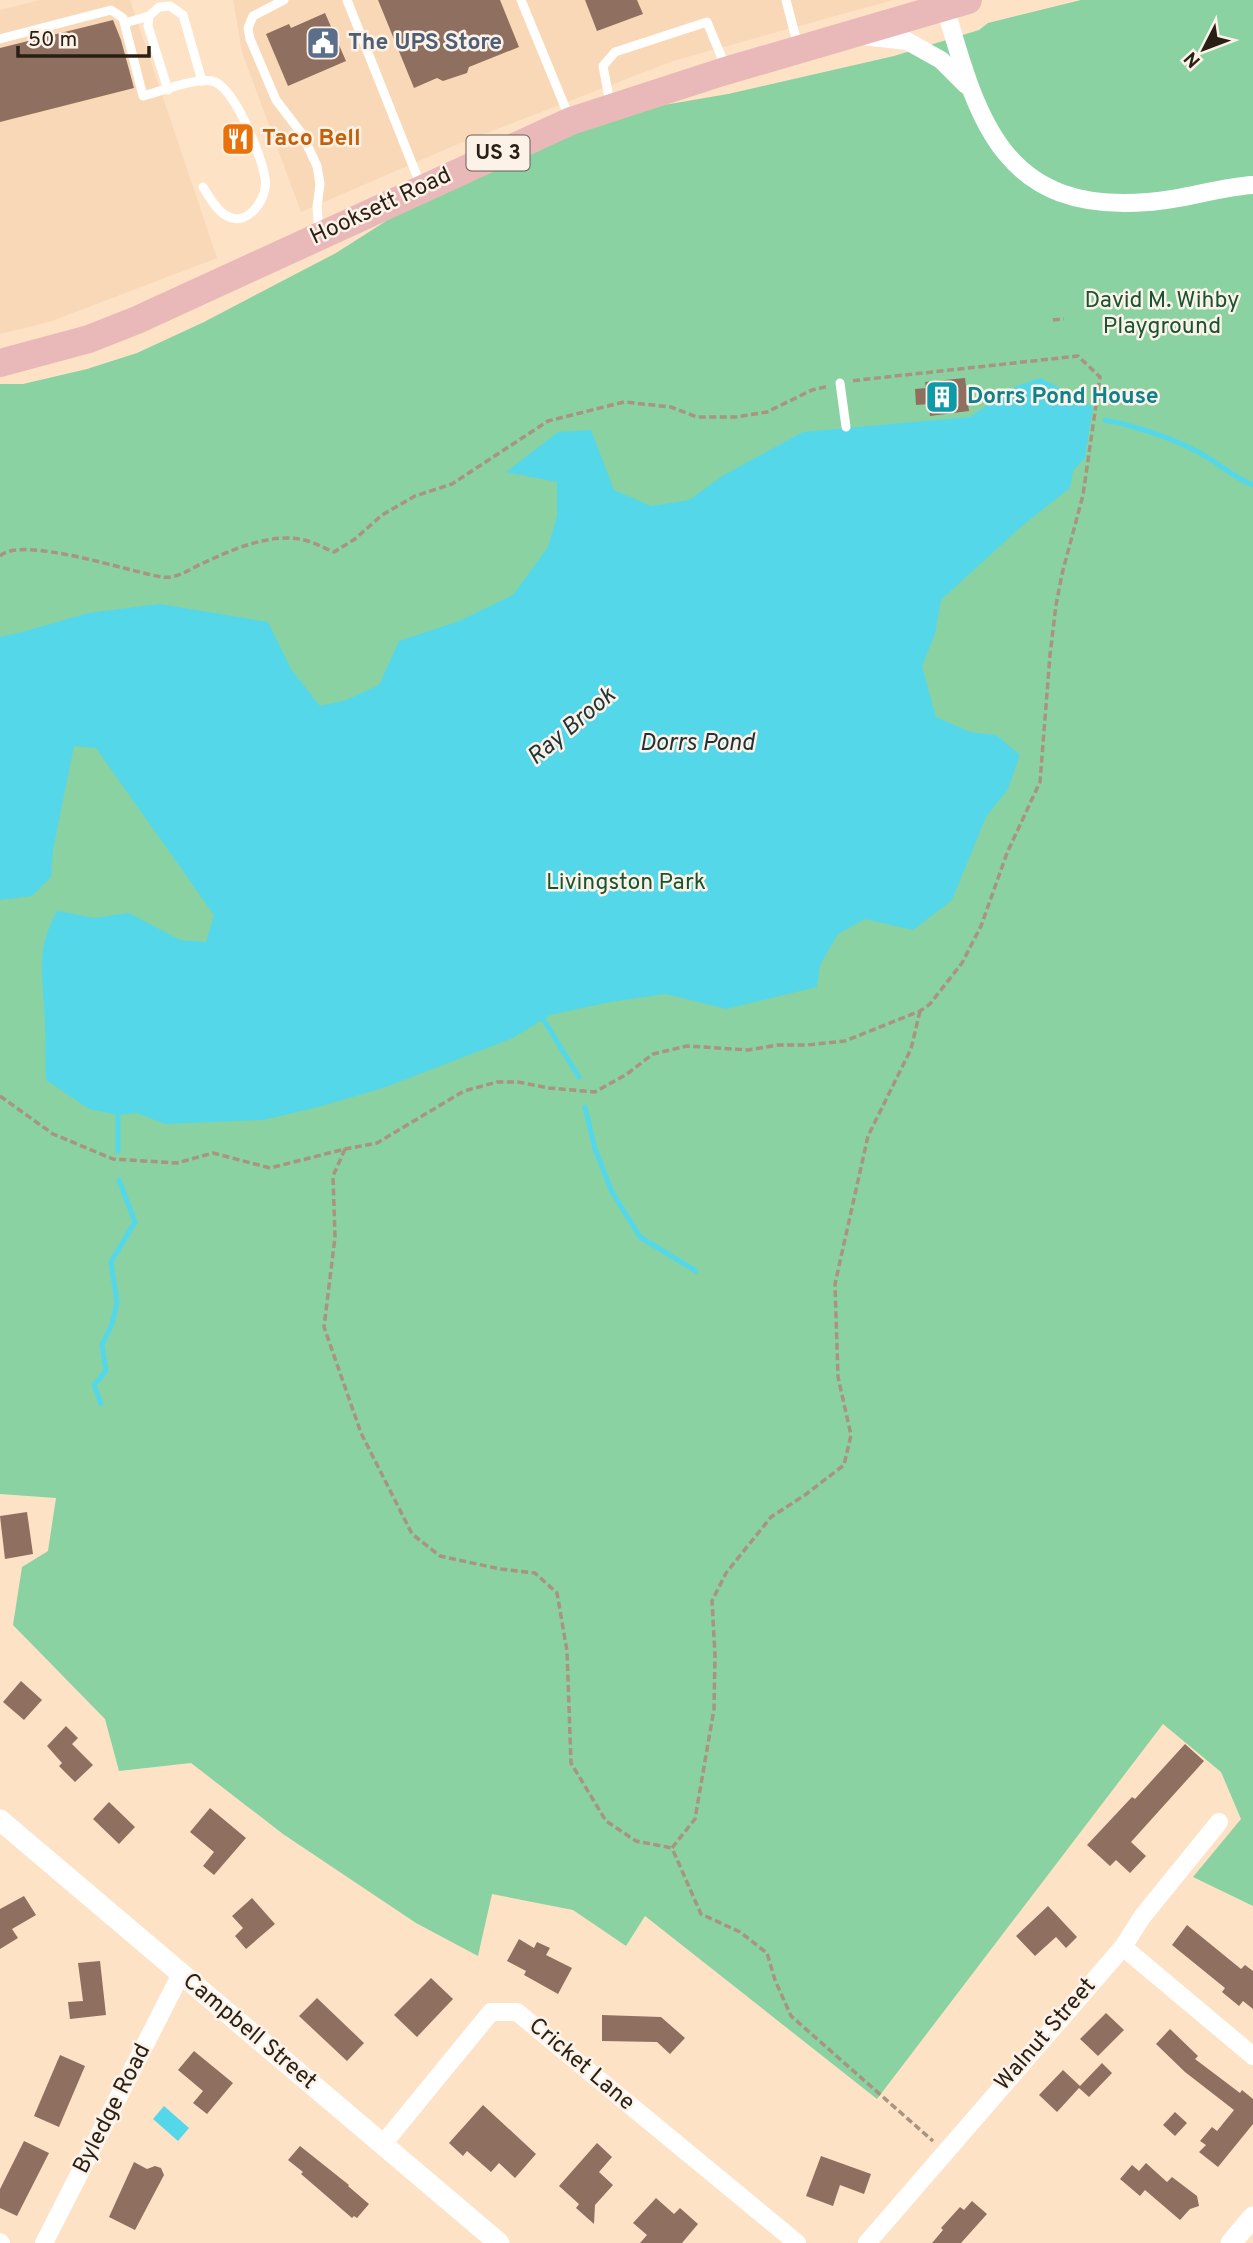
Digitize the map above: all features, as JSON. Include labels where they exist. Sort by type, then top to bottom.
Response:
[{"type":"main road","name":"Hooksett Road","points":[[0,363],[89,339],[137,320],[571,121],[952,2]]},
{"type":"street","points":[[952,2],[971,90],[988,130],[1012,161],[1045,185],[1084,199],[1131,204],[1253,185]]},
{"type":"street","points":[[851,34],[907,41],[941,60],[971,90]]},
{"type":"street","name":"Campbell Street","points":[[0,1820],[499,2243]]},
{"type":"street","name":"Walnut Street","points":[[867,2243],[1123,1947],[1142,1917],[1219,1822]]},
{"type":"street","points":[[1123,1947],[1253,2056]]},
{"type":"street","name":"Byledge Road","points":[[44,2243],[181,1974]]},
{"type":"street","name":"Cricket Lane","points":[[383,2144],[491,2012],[517,2012],[797,2243]]},
{"type":"street","points":[[1231,2243],[1253,2217]]},
{"type":"lane","points":[[284,0],[253,16],[248,28],[250,39],[276,100],[302,134],[317,166],[320,184],[317,207],[319,235]]},
{"type":"lane","points":[[346,0],[422,188]]},
{"type":"lane","points":[[521,0],[571,121]]},
{"type":"lane","points":[[786,0],[799,50]]},
{"type":"lane","points":[[125,23],[149,16],[159,7],[170,6],[183,15],[202,81]]},
{"type":"lane","points":[[0,39],[111,10],[123,18],[125,23],[144,96],[202,81],[215,81],[226,88],[239,107],[266,178],[265,193],[250,214],[240,218],[228,217],[203,187]]},
{"type":"lane","points":[[149,16],[148,26],[168,89]]},
{"type":"lane","points":[[611,108],[603,66],[615,52],[706,22],[727,71]]},
{"type":"lane","points":[[840,383],[846,427]]},
{"type":"path","points":[[1053,320],[1064,319]]},
{"type":"path","points":[[0,556],[4,552],[34,549],[174,578],[204,563],[279,537],[305,540],[334,552],[355,539],[382,515],[415,496],[452,484],[548,421],[624,402],[671,407],[697,417],[736,417],[767,412],[812,390],[840,383],[1078,356],[1100,377],[1083,495],[1056,605],[1040,782],[1007,853],[981,926],[962,963],[930,1004],[920,1012],[845,1041],[778,1045],[748,1050],[687,1046],[653,1054],[595,1092],[518,1082],[497,1082],[464,1091],[377,1143],[270,1168],[213,1153],[177,1163],[113,1159],[53,1134],[0,1096]]},
{"type":"path","points":[[672,1848],[695,1819],[714,1709],[712,1601],[726,1573],[771,1517],[844,1465],[851,1435],[838,1377],[835,1284],[868,1136],[911,1049],[920,1012]]},
{"type":"path","points":[[345,1149],[333,1177],[335,1237],[324,1327],[361,1433],[412,1534],[440,1556],[500,1569],[535,1573],[557,1593],[567,1651],[571,1763],[606,1821],[636,1841],[672,1848]]},
{"type":"path","points":[[672,1848],[701,1914],[740,1931],[768,1953],[775,1980],[792,2016],[944,2151]]},
{"type":"shaded area","points":[[40,0],[130,0],[217,258],[49,322],[0,334],[0,10]]},
{"type":"shaded area","points":[[233,0],[893,0],[673,61],[458,144],[301,212],[242,52]]},
{"type":"green space","name":"Livingston Park","points":[[1081,0],[1253,0],[1253,1906],[1193,1877],[1241,1819],[1221,1772],[1163,1724],[877,2099],[645,1916],[626,1946],[573,1910],[492,1894],[478,1956],[416,1923],[283,1834],[191,1763],[119,1771],[105,1719],[13,1625],[22,1567],[48,1551],[56,1498],[0,1494],[0,384],[23,384],[87,369],[137,353],[204,322],[336,253],[477,163],[571,121],[728,94],[894,56],[979,30],[988,23]]},
{"type":"water","name":"Dorrs Pond","points":[[1041,378],[1093,407],[1085,458],[1073,471],[1070,488],[1023,525],[941,600],[935,634],[922,666],[936,717],[970,732],[996,735],[1020,755],[1008,789],[986,817],[952,900],[913,930],[865,919],[838,934],[820,965],[817,987],[726,1009],[666,994],[610,1002],[550,1015],[513,1038],[383,1088],[263,1120],[165,1124],[137,1113],[118,1115],[89,1109],[46,1080],[42,958],[46,936],[57,911],[95,918],[129,913],[180,940],[206,942],[214,915],[96,748],[74,746],[53,850],[51,877],[32,896],[0,900],[0,637],[88,613],[160,604],[268,622],[291,669],[320,706],[346,700],[379,685],[399,641],[459,621],[513,595],[548,547],[557,516],[557,482],[506,472],[558,432],[591,430],[614,490],[651,506],[689,500],[724,475],[803,432],[970,417],[1016,386]]},
{"type":"water","points":[[164,2106],[189,2128],[178,2141],[153,2119]]},
{"type":"building","points":[[378,0],[500,0],[519,47],[469,67],[467,73],[443,81],[437,78],[414,88]]},
{"type":"building","points":[[585,0],[637,0],[643,14],[597,31]]},
{"type":"building","points":[[325,13],[346,61],[288,86],[266,34],[289,24],[291,28]]},
{"type":"building","points":[[113,20],[134,88],[0,122],[0,48]]},
{"type":"building","name":"Dorrs Pond House","points":[[965,378],[969,411],[930,416],[929,404],[916,405],[915,389],[926,388],[925,382]]},
{"type":"building","points":[[27,1512],[33,1554],[5,1559],[0,1516]]},
{"type":"building","points":[[21,1681],[42,1700],[24,1720],[3,1702]]},
{"type":"building","points":[[66,1726],[78,1738],[72,1744],[93,1765],[75,1782],[59,1766],[62,1763],[47,1746]]},
{"type":"building","points":[[1185,1744],[1204,1761],[1131,1842],[1146,1856],[1130,1873],[1116,1860],[1110,1866],[1087,1845],[1132,1797],[1135,1799]]},
{"type":"building","points":[[109,1802],[135,1827],[119,1844],[93,1819]]},
{"type":"building","points":[[210,1808],[246,1838],[214,1875],[203,1866],[214,1852],[190,1832]]},
{"type":"building","points":[[24,1896],[36,1915],[12,1929],[18,1938],[0,1949],[0,1909]]},
{"type":"building","points":[[252,1898],[275,1924],[246,1949],[235,1936],[243,1928],[232,1916]]},
{"type":"building","points":[[1048,1906],[1077,1937],[1066,1948],[1056,1937],[1035,1956],[1016,1936]]},
{"type":"building","points":[[1187,1925],[1241,1969],[1245,1965],[1253,1971],[1253,2009],[1243,2001],[1239,2006],[1222,1992],[1225,1988],[1172,1945]]},
{"type":"building","points":[[519,1939],[534,1948],[537,1942],[550,1948],[546,1955],[572,1968],[558,1994],[524,1975],[526,1971],[507,1961]]},
{"type":"building","points":[[100,1961],[106,2015],[70,2019],[68,2002],[83,2001],[78,1963]]},
{"type":"building","points":[[431,1978],[453,1999],[417,2037],[394,2015]]},
{"type":"building","points":[[317,1998],[364,2043],[347,2061],[299,2016]]},
{"type":"building","points":[[1106,2013],[1124,2030],[1098,2056],[1080,2039]]},
{"type":"building","points":[[602,2015],[661,2017],[685,2038],[670,2054],[657,2042],[602,2041]]},
{"type":"building","points":[[1170,2029],[1198,2056],[1195,2059],[1240,2093],[1242,2090],[1253,2099],[1253,2124],[1218,2167],[1199,2152],[1206,2145],[1200,2141],[1212,2127],[1217,2131],[1234,2110],[1185,2072],[1156,2044]]},
{"type":"building","points":[[194,2051],[233,2083],[207,2114],[193,2103],[203,2091],[178,2070]]},
{"type":"building","points":[[60,2055],[85,2066],[59,2127],[34,2116]]},
{"type":"building","points":[[1102,2063],[1112,2073],[1089,2097],[1079,2088],[1057,2112],[1039,2095],[1063,2070],[1080,2086]]},
{"type":"building","points":[[483,2105],[536,2154],[515,2178],[499,2163],[491,2172],[467,2151],[463,2156],[449,2143]]},
{"type":"building","points":[[1175,2112],[1187,2123],[1175,2136],[1163,2125]]},
{"type":"building","points":[[24,2141],[49,2153],[17,2216],[0,2208],[0,2189]]},
{"type":"building","points":[[597,2143],[612,2157],[599,2172],[613,2185],[595,2205],[594,2224],[576,2208],[579,2204],[559,2186]]},
{"type":"building","points":[[300,2146],[369,2204],[357,2218],[352,2218],[288,2160]]},
{"type":"building","points":[[821,2156],[871,2174],[864,2194],[840,2185],[833,2206],[806,2196]]},
{"type":"building","points":[[134,2162],[147,2169],[155,2166],[161,2168],[164,2175],[135,2230],[109,2217]]},
{"type":"building","points":[[1146,2163],[1167,2182],[1172,2177],[1197,2196],[1199,2206],[1190,2209],[1180,2220],[1145,2190],[1140,2196],[1120,2179],[1132,2165],[1139,2171]]},
{"type":"building","points":[[656,2198],[674,2214],[680,2208],[698,2224],[682,2243],[640,2243],[647,2235],[633,2223]]},
{"type":"building","points":[[972,2201],[987,2214],[961,2243],[932,2243],[943,2230],[941,2228],[960,2207],[964,2210]]},
{"type":"waterway","name":"Ray Brook","points":[[1105,420],[1170,439],[1207,457],[1253,485]]},
{"type":"waterway","points":[[540,1014],[579,1077]]},
{"type":"waterway","points":[[585,1107],[595,1149],[612,1192],[640,1237],[696,1271]]},
{"type":"waterway","points":[[118,1151],[118,1115],[121,1110]]},
{"type":"waterway","points":[[101,1404],[94,1385],[106,1371],[102,1345],[112,1324],[117,1302],[111,1262],[135,1222],[119,1180]]},
{"type":"place","name":"The UPS Store","points":[[323,43]]},
{"type":"place","name":"Taco Bell","points":[[238,139]]},
{"type":"place","name":"Dorrs Pond House","points":[[942,397]]},
{"type":"park label","name":"David M. Wihby Playground","points":[[1162,314]]}]
